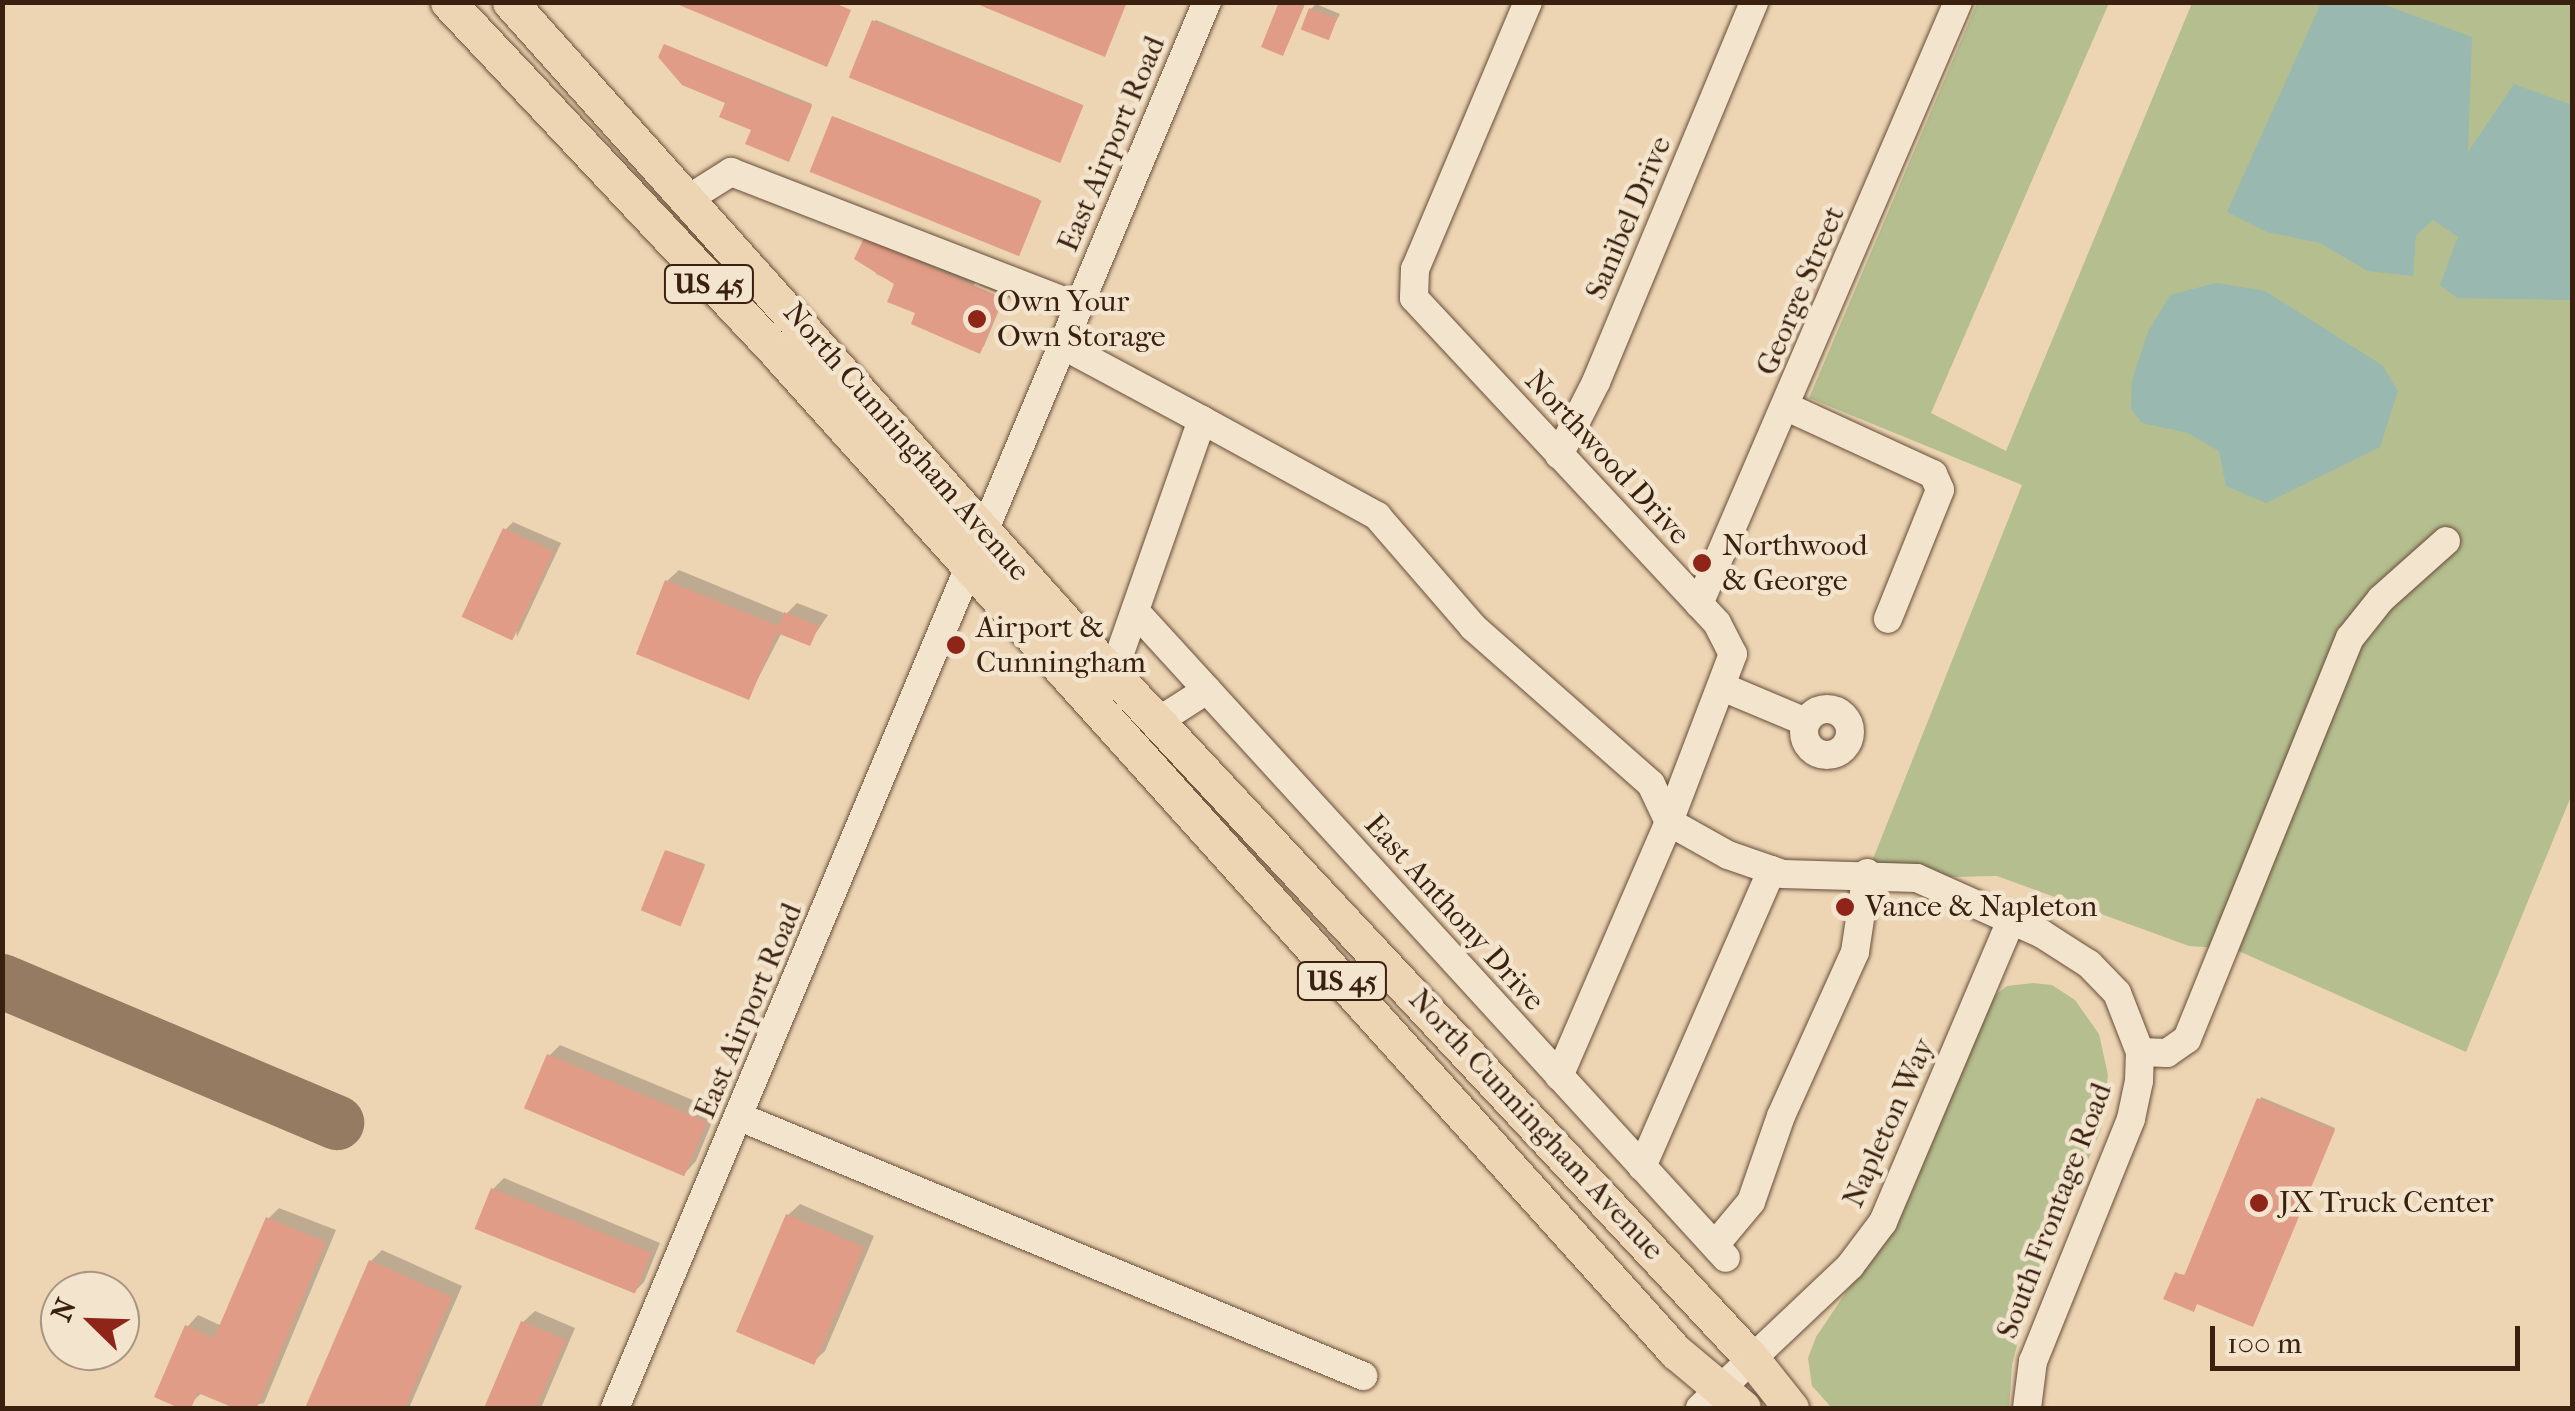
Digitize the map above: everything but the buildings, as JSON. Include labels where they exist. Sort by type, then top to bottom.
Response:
[{"type":"main road","name":"North Cunningham Avenue","points":[[448,2],[969,567],[1722,1401]]},
{"type":"main road","name":"North Cunningham Avenue","points":[[518,12],[1113,673],[1753,1360],[1791,1408]]},
{"type":"street","name":"East Airport Road","points":[[615,1408],[1207,2]]},
{"type":"street","name":"Northwood Drive","points":[[1528,2],[1415,270],[1412,290],[1417,304],[1729,639],[1725,688],[1559,1076]]},
{"type":"street","name":"Sanibel Drive","points":[[1559,455],[1596,382],[1754,2]]},
{"type":"street","name":"George Street","points":[[1699,604],[1958,2]]},
{"type":"street","points":[[492,50],[518,12]]},
{"type":"street","points":[[688,198],[731,172],[1079,307]]},
{"type":"street","points":[[1062,345],[1377,516],[1473,627],[1651,784],[1670,822]]},
{"type":"street","points":[[1787,407],[1933,474],[1940,490],[1888,619]]},
{"type":"street","points":[[1113,673],[1202,420]]},
{"type":"street","points":[[2140,1052],[2167,1053],[2186,1039],[2350,638],[2380,599],[2446,541]]},
{"type":"street","name":"East Anthony Drive","points":[[1135,611],[1721,1251],[1750,1202],[1781,1116],[1856,952],[1867,873]]},
{"type":"street","points":[[1725,688],[1806,722]]},
{"type":"street","points":[[1160,720],[1207,690]]},
{"type":"street","name":"South Frontage Road","points":[[1670,822],[1728,856],[1772,870],[1917,878],[2012,920],[2089,964],[2117,992],[2140,1052],[2130,1119],[2032,1362],[2027,1408]]},
{"type":"street","points":[[1642,1166],[1772,870]]},
{"type":"street","name":"Napleton Way","points":[[1722,1401],[1753,1360],[1850,1266],[1883,1222],[2012,920]]},
{"type":"street","points":[[740,1117],[1362,1376]]},
{"type":"green space","points":[[1977,3],[2109,3],[1931,413],[2006,451],[2192,3],[2572,3],[2572,794],[2466,1052],[2234,949],[2189,946],[1997,876],[1865,879],[2022,485],[1809,398]]},
{"type":"green space","points":[[2052,985],[2075,1000],[2099,1034],[2108,1075],[2101,1130],[2030,1294],[2012,1365],[2009,1408],[1832,1408],[1812,1386],[1808,1358],[1816,1337],[1909,1198],[1989,1000],[2007,986]]},
{"type":"water","points":[[2321,3],[2380,3],[2472,37],[2468,152],[2514,84],[2572,105],[2572,300],[2457,298],[2440,285],[2458,237],[2433,220],[2416,235],[2413,276],[2368,271],[2320,243],[2267,232],[2227,212]]},
{"type":"water","points":[[2216,283],[2265,291],[2382,365],[2398,391],[2380,447],[2266,503],[2226,486],[2219,451],[2188,433],[2142,423],[2131,409],[2132,380],[2148,332],[2170,295]]},
{"type":"taxiway","points":[[2,981],[336,1122]]},
{"type":"place","name":"Own Your Own Storage","points":[[977,319]]},
{"type":"place","name":"Northwood & George","points":[[1702,563]]},
{"type":"place","name":"Airport & Cunningham","points":[[956,645]]},
{"type":"place","name":"Vance & Napleton","points":[[1845,907]]},
{"type":"place","name":"JX Truck Center","points":[[2259,1203]]}]
